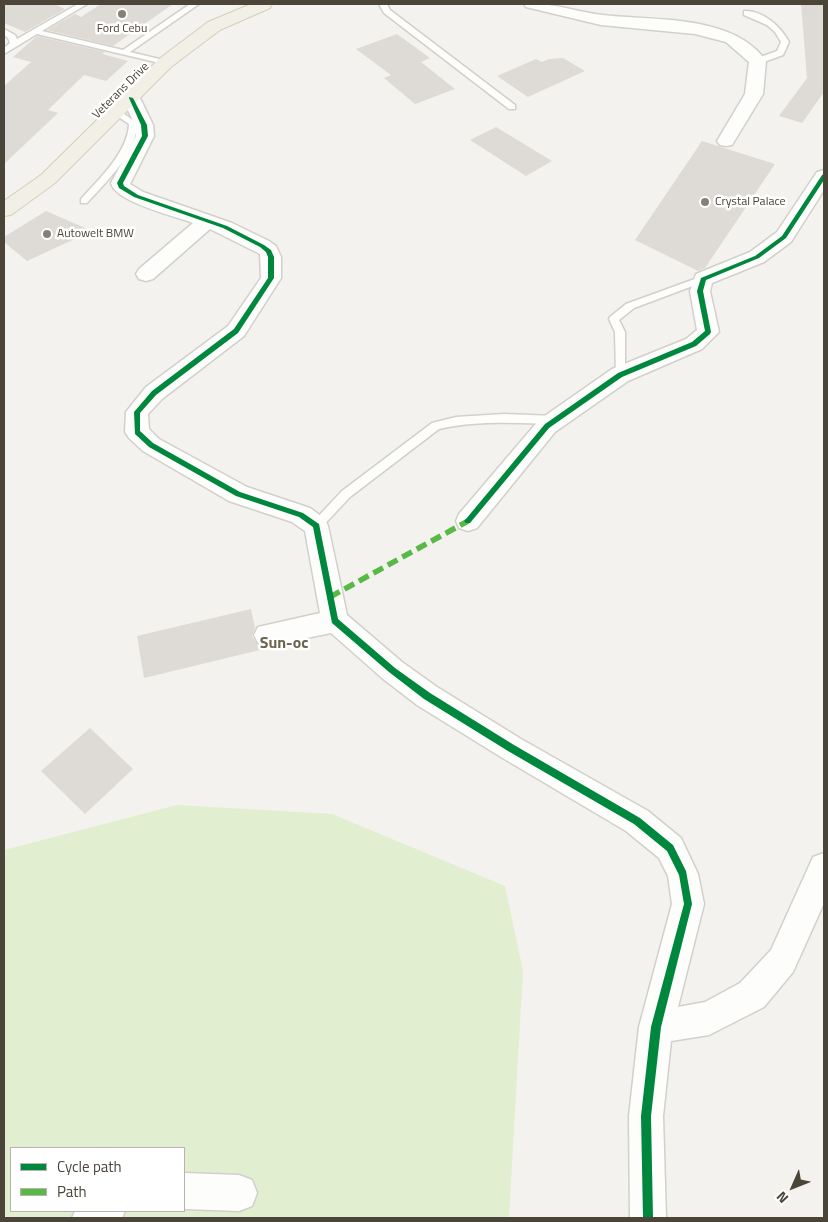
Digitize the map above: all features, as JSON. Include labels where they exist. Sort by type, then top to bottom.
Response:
[{"type":"main road","name":"Veterans Drive","points":[[4,210],[48,179],[165,63],[214,26],[264,4]]},
{"type":"street","points":[[532,4],[602,20],[697,29],[732,39],[758,61],[754,94],[726,141]]},
{"type":"street","points":[[124,105],[144,125],[145,136],[120,183],[121,187],[136,196],[232,230],[269,251],[272,278],[236,331],[154,393],[137,412],[137,432],[151,445],[238,494],[301,515],[316,526],[335,621],[392,670],[427,696],[511,748],[637,821],[670,848],[683,874],[688,904],[656,1027],[646,1116],[648,1218]]},
{"type":"street","points":[[468,521],[547,426],[620,375],[694,344],[708,332],[700,291],[703,279],[757,257],[784,237],[824,176]]},
{"type":"street","points":[[146,274],[208,220]]},
{"type":"street","points":[[267,636],[335,621]]},
{"type":"street","points":[[656,1027],[709,1018],[752,995],[782,961],[824,868]]},
{"type":"street","points":[[185,1191],[239,1193]]},
{"type":"street","points":[[90,1218],[105,1212]]},
{"type":"lane","points":[[4,52],[14,44],[83,4]]},
{"type":"lane","points":[[124,53],[195,4]]},
{"type":"lane","points":[[383,4],[387,11],[512,106]]},
{"type":"lane","points":[[747,13],[766,21],[780,30],[785,42],[780,53],[758,61]]},
{"type":"lane","points":[[4,31],[12,37],[14,44]]},
{"type":"lane","points":[[34,32],[165,63]]},
{"type":"lane","points":[[84,201],[113,168],[130,139],[134,126],[124,105]]},
{"type":"lane","points":[[620,375],[620,332],[614,319],[630,306],[703,279]]},
{"type":"lane","points":[[316,526],[346,494],[436,426],[456,421],[504,418],[556,420]]},
{"type":"green space","points":[[177,805],[332,814],[505,886],[523,971],[509,1218],[4,1218],[4,850]]},
{"type":"building","points":[[4,4],[54,4],[65,9],[25,32],[4,23]]},
{"type":"building","name":"Ford Cebu","points":[[101,4],[173,4],[113,46],[47,30],[75,14],[81,17]]},
{"type":"building","points":[[801,4],[824,4],[824,92],[802,123],[779,116],[807,78]]},
{"type":"building","points":[[397,34],[430,58],[421,62],[455,89],[415,104],[384,78],[391,75],[356,49]]},
{"type":"building","points":[[37,36],[105,52],[102,54],[128,61],[106,81],[84,75],[48,110],[58,113],[4,164],[4,86],[31,62],[13,57]]},
{"type":"building","points":[[563,58],[585,71],[528,97],[497,76],[536,59],[542,62],[549,59]]},
{"type":"building","points":[[496,127],[552,161],[526,176],[470,140]]},
{"type":"building","name":"Crystal Palace","points":[[702,141],[775,164],[705,268],[698,271],[635,240]]},
{"type":"building","name":"Autowelt BMW","points":[[46,211],[92,231],[27,261],[4,242],[4,237]]},
{"type":"building","points":[[251,609],[255,628],[252,636],[260,650],[144,678],[137,636]]},
{"type":"building","points":[[90,728],[133,769],[85,814],[41,771]]},
{"type":"marked path","points":[[330,597],[468,521]]},
{"type":"cycle path","points":[[131,98],[144,125],[145,136],[120,183],[121,187],[136,196],[225,227],[262,246],[269,251],[271,257],[271,278],[236,331],[154,393],[137,412],[137,432],[151,445],[238,494],[301,515],[316,526],[335,621],[392,670],[427,696],[511,748],[637,821],[670,848],[683,874],[688,904],[656,1027],[646,1116],[648,1218]]},
{"type":"cycle path","points":[[468,521],[547,426],[620,375],[694,344],[708,332],[700,291],[703,279],[757,257],[784,237],[824,176]]},
{"type":"place","name":"Ford Cebu","points":[[122,14]]},
{"type":"place","name":"Crystal Palace","points":[[705,202]]},
{"type":"place","name":"Autowelt BMW","points":[[47,234]]},
{"type":"district","name":"Sun-oc","points":[[284,644]]}]
